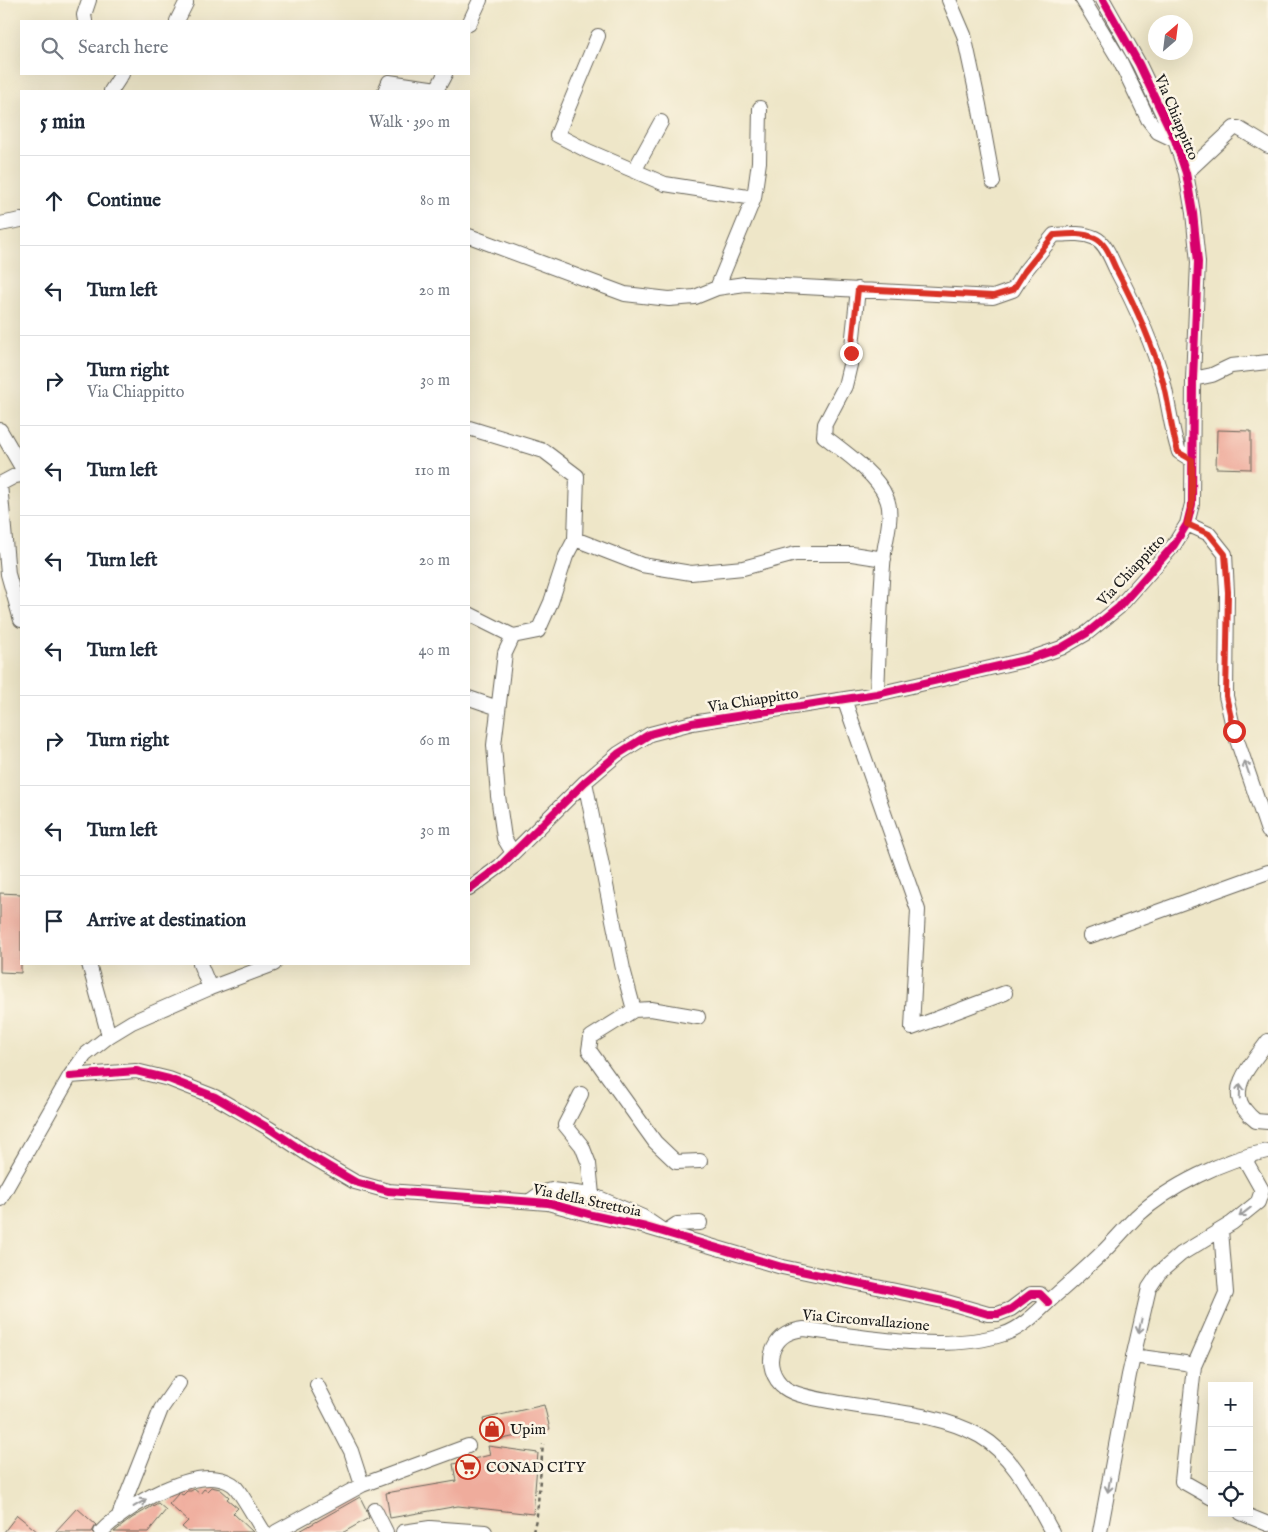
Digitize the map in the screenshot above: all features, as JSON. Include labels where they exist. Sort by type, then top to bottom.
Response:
[{"type":"street","points":[[85,20],[84,15],[89,0]]},
{"type":"street","points":[[470,22],[480,0]]},
{"type":"street","points":[[949,0],[964,35],[993,182]]},
{"type":"street","points":[[1083,0],[1120,61],[1148,120],[1158,132],[1175,140]]},
{"type":"street","name":"Via Chiappitto","points":[[470,888],[500,866],[585,782],[618,754],[650,734],[692,723],[876,694],[1028,659],[1061,648],[1088,632],[1118,607],[1174,545],[1187,524],[1192,504],[1193,379],[1198,262],[1193,213],[1186,172],[1175,140],[1139,64],[1104,0]]},
{"type":"street","points":[[177,20],[186,3]]},
{"type":"street","points":[[598,36],[557,135],[634,172],[665,184],[754,198]]},
{"type":"street","points":[[112,90],[121,75]]},
{"type":"street","points":[[385,90],[389,82],[438,89],[445,75]]},
{"type":"street","points":[[717,288],[754,198],[759,162],[760,108]]},
{"type":"street","points":[[634,172],[661,122]]},
{"type":"street","points":[[1186,172],[1234,128],[1238,128],[1268,146]]},
{"type":"street","points":[[0,224],[20,220]]},
{"type":"street","points":[[470,236],[625,294],[668,299],[695,297],[717,288],[745,284],[993,296],[1013,290],[1025,271],[1054,235],[1081,234],[1097,238],[1105,247],[1123,282],[1152,346],[1163,383],[1178,452],[1192,460]]},
{"type":"street","points":[[858,289],[850,365],[845,386],[825,424],[824,436],[857,462],[880,486],[887,498],[888,521],[876,694]]},
{"type":"street","points":[[1193,379],[1212,375],[1232,366],[1268,362]]},
{"type":"street","points":[[470,428],[544,451],[577,476],[575,539],[566,556],[551,602],[538,631],[513,636],[470,614]]},
{"type":"street","points":[[0,430],[20,464]]},
{"type":"street","points":[[20,475],[0,484],[8,574],[20,616]]},
{"type":"street","points":[[1187,524],[1209,534],[1225,554],[1228,592],[1226,696],[1234,731],[1268,830]]},
{"type":"street","points":[[575,539],[642,566],[691,573],[743,568],[795,554],[852,554],[884,559]]},
{"type":"street","points":[[0,560],[8,574]]},
{"type":"street","points":[[513,636],[505,653],[494,745],[504,838],[513,853]]},
{"type":"street","points":[[470,698],[498,708]]},
{"type":"street","points":[[844,699],[918,910],[912,1028],[1005,993]]},
{"type":"street","points":[[585,782],[623,969],[634,1010]]},
{"type":"street","points":[[1090,936],[1268,872]]},
{"type":"street","points":[[89,965],[109,1036]]},
{"type":"street","points":[[200,965],[210,988]]},
{"type":"street","points":[[0,1200],[70,1076],[85,1055],[109,1036],[132,1022],[210,988],[271,965]]},
{"type":"street","points":[[698,1017],[650,1009],[634,1010],[591,1037],[590,1050],[655,1142],[676,1162],[700,1161]]},
{"type":"street","points":[[1268,1041],[1240,1081],[1238,1096],[1243,1109],[1256,1121],[1268,1122]]},
{"type":"street","name":"Via della Strettoia","points":[[70,1076],[136,1072],[169,1079],[222,1102],[270,1129],[355,1182],[388,1191],[530,1200],[548,1203],[665,1232],[782,1267],[943,1301],[988,1314],[998,1314],[1011,1308],[1031,1294],[1040,1294],[1048,1302]]},
{"type":"street","points":[[581,1094],[565,1125],[582,1146],[589,1164],[592,1195]]},
{"type":"street","name":"Via Circonvallazione","points":[[1052,1532],[1009,1461],[981,1437],[943,1420],[803,1396],[786,1389],[777,1380],[771,1368],[771,1353],[777,1341],[789,1332],[804,1329],[919,1342],[957,1343],[1006,1334],[1020,1326],[1048,1302],[1106,1249],[1138,1216],[1170,1190],[1205,1172],[1268,1151]]},
{"type":"street","points":[[1100,1532],[1149,1288],[1159,1273],[1181,1254],[1221,1230],[1258,1202],[1262,1190],[1244,1158]]},
{"type":"street","points":[[530,1200],[540,1193],[552,1190],[592,1195],[643,1217],[665,1232],[677,1224],[700,1223]]},
{"type":"street","points":[[1208,1496],[1182,1481],[1194,1366],[1226,1293],[1221,1230]]},
{"type":"street","points":[[1134,1356],[1185,1362],[1194,1366]]},
{"type":"street","points":[[118,1518],[161,1409],[179,1383]]},
{"type":"street","points":[[317,1385],[352,1451],[362,1485]]},
{"type":"street","points":[[276,1532],[362,1485],[468,1446]]},
{"type":"street","points":[[101,1532],[141,1502],[162,1491],[182,1483],[208,1478],[221,1480],[233,1485],[264,1532]]},
{"type":"street","points":[[375,1510],[386,1532]]},
{"type":"street","points":[[1251,1517],[1268,1524]]},
{"type":"street","points":[[403,1532],[430,1528],[486,1532]]},
{"type":"path","points":[[533,1532],[537,1515],[542,1444]]},
{"type":"building","points":[[1217,430],[1251,431],[1251,469],[1216,468]]},
{"type":"building","points":[[0,893],[20,894],[21,973],[0,972]]},
{"type":"building","points":[[544,1405],[550,1429],[488,1442],[483,1419]]},
{"type":"building","points":[[488,1446],[538,1453],[533,1514],[458,1506],[390,1518],[386,1493],[456,1481],[453,1464],[490,1455]]},
{"type":"building","points":[[211,1487],[220,1489],[229,1497],[227,1499],[238,1508],[233,1513],[253,1532],[188,1532],[182,1527],[188,1521],[169,1504],[179,1493],[183,1495],[187,1491],[194,1489],[200,1494],[204,1489],[207,1491]]},
{"type":"building","points":[[360,1497],[369,1518],[344,1532],[298,1532]]},
{"type":"building","points":[[158,1503],[166,1510],[148,1532],[114,1532],[132,1518]]},
{"type":"building","points":[[77,1508],[96,1525],[92,1532],[55,1532]]},
{"type":"building","points":[[17,1515],[38,1532],[4,1532]]},
{"type":"cycle path","points":[[470,888],[500,866],[585,782],[618,754],[650,734],[692,723],[877,694],[1029,659],[1061,648],[1087,633],[1119,607],[1174,545],[1187,524],[1192,504],[1193,379],[1198,262],[1193,213],[1186,173],[1175,140],[1139,64],[1103,0]]},
{"type":"cycle path","points":[[70,1076],[136,1071],[169,1079],[215,1097],[355,1182],[388,1191],[548,1203],[646,1227],[782,1267],[943,1301],[988,1314],[998,1314],[1011,1309],[1031,1294],[1040,1294],[1048,1302]]},
{"type":"place","name":"Upim","points":[[492,1429]]},
{"type":"place","name":"CONAD CITY","points":[[468,1467]]},
{"type":"route","points":[[851,353],[858,289],[993,296],[1013,290],[1025,271],[1054,235],[1081,234],[1097,238],[1105,247],[1123,282],[1152,346],[1163,383],[1178,452],[1192,460],[1192,504],[1187,524],[1209,534],[1225,554],[1228,592],[1226,696],[1234,731]]}]
